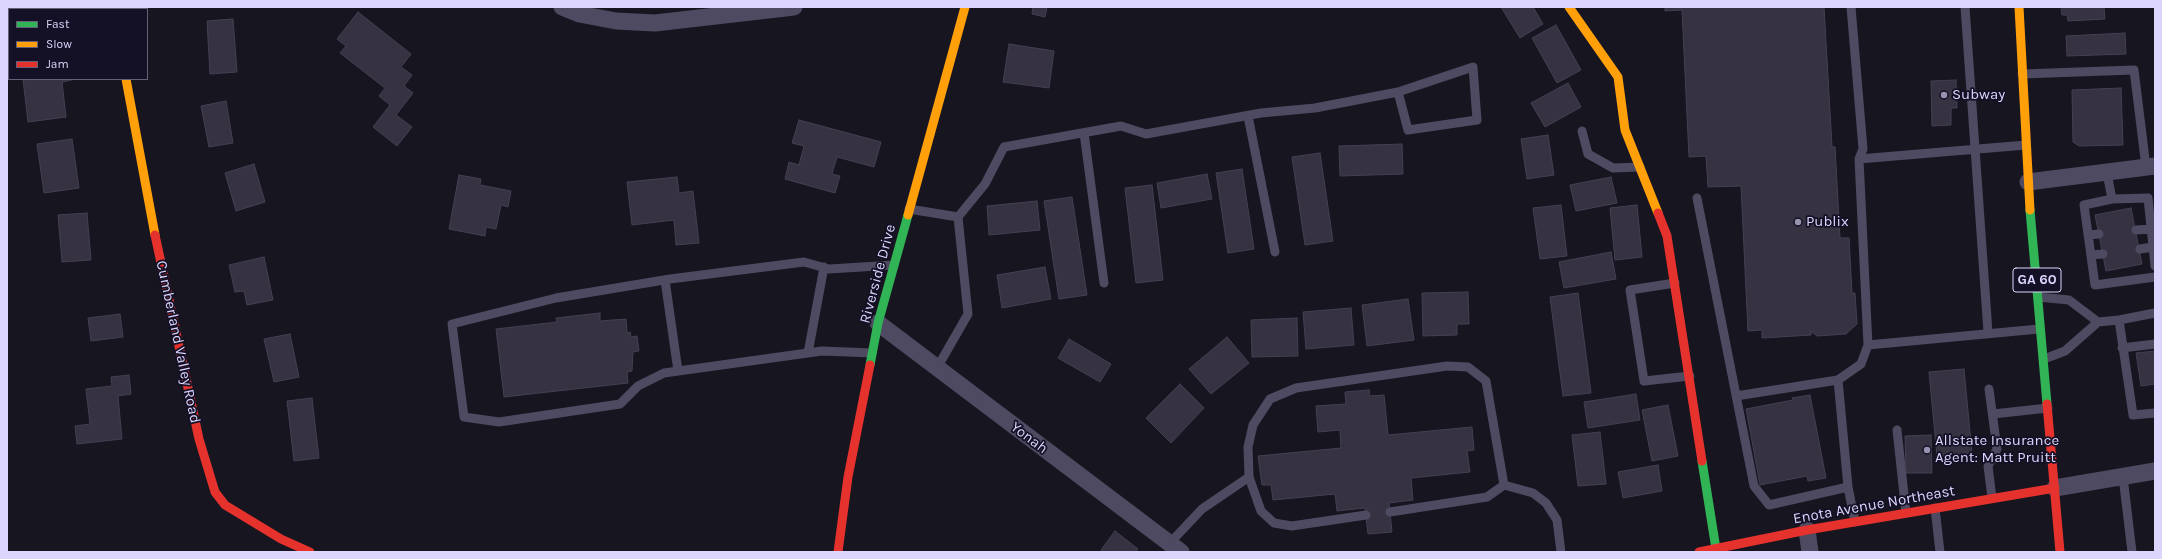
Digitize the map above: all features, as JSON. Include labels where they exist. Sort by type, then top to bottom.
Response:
[{"type":"main road","name":"Riverside Drive","points":[[838,552],[848,477],[878,323],[965,7]]},
{"type":"main road","points":[[1569,7],[1618,77],[1625,130],[1667,236],[1716,549]]},
{"type":"main road","name":"GA 60","points":[[2019,7],[2028,182],[2038,297],[2039,328],[2048,408],[2060,552]]},
{"type":"main road","name":"Cumberland Valley Road","points":[[126,80],[159,256],[199,439],[215,492],[225,506],[281,538],[310,552]]},
{"type":"main road","name":"Enota Avenue Northeast","points":[[1698,552],[1807,530],[2055,488]]},
{"type":"street","points":[[562,7],[579,14],[616,21],[656,23],[794,7]]},
{"type":"street","points":[[2028,182],[2150,167]]},
{"type":"street","name":"Yonah","points":[[878,323],[1175,548]]},
{"type":"street","points":[[2055,488],[2155,472]]},
{"type":"street","points":[[1807,530],[1810,552]]},
{"type":"lane","points":[[1736,396],[1838,380],[1861,364],[1868,345],[1859,159],[1863,149],[1851,7]]},
{"type":"lane","points":[[1965,7],[1977,149],[1988,332]]},
{"type":"lane","points":[[937,368],[968,314],[958,217],[985,184],[1004,147],[1121,126],[1146,134],[1248,116],[1315,108],[1398,92],[1473,67],[1477,120],[1408,130],[1398,92]]},
{"type":"lane","points":[[2022,74],[2134,70],[2150,167]]},
{"type":"lane","points":[[1248,116],[1275,252]]},
{"type":"lane","points":[[1582,131],[1588,154],[1613,168],[1640,167]]},
{"type":"lane","points":[[1084,133],[1104,283]]},
{"type":"lane","points":[[1859,159],[2026,145]]},
{"type":"lane","points":[[2107,173],[2112,199]]},
{"type":"lane","points":[[1697,198],[1754,486],[1769,505],[1848,487]]},
{"type":"lane","points":[[2155,266],[2151,229],[2151,198],[2112,199],[2084,205],[2095,285],[2155,277]]},
{"type":"lane","points":[[910,209],[958,217]]},
{"type":"lane","points":[[2136,230],[2151,229]]},
{"type":"lane","points":[[2088,235],[2099,234]]},
{"type":"lane","points":[[2140,249],[2153,247]]},
{"type":"lane","points":[[2091,255],[2103,254]]},
{"type":"lane","points":[[872,353],[822,351],[664,373],[638,386],[620,404],[499,422],[464,417],[452,324],[556,298],[664,280],[804,262],[829,269],[894,265]]},
{"type":"lane","points":[[808,353],[824,267]]},
{"type":"lane","points":[[664,280],[678,372]]},
{"type":"lane","points":[[1675,283],[1630,290],[1644,381],[1690,376]]},
{"type":"lane","points":[[2038,297],[2069,300],[2098,322]]},
{"type":"lane","points":[[2043,360],[2065,351],[2098,322],[2155,314]]},
{"type":"lane","points":[[2119,320],[2133,415],[2155,413]]},
{"type":"lane","points":[[1868,345],[2039,328]]},
{"type":"lane","points":[[2122,348],[2155,344]]},
{"type":"lane","points":[[1366,515],[1292,526],[1274,523],[1261,511],[1249,477],[1248,446],[1253,425],[1270,399],[1296,388],[1446,366],[1468,367],[1486,381],[1504,485]]},
{"type":"lane","points":[[1838,380],[1848,487],[1855,522]]},
{"type":"lane","points":[[1989,390],[1997,449],[1988,466],[1992,498]]},
{"type":"lane","points":[[1992,414],[2048,408]]},
{"type":"lane","points":[[1897,430],[1906,513]]},
{"type":"lane","points":[[1175,548],[1202,509],[1249,477]]},
{"type":"lane","points":[[2123,477],[2132,552]]},
{"type":"lane","points":[[1390,512],[1487,497],[1504,485]]},
{"type":"lane","points":[[1504,485],[1533,493],[1546,503],[1557,520],[1561,552]]},
{"type":"lane","points":[[1935,508],[1940,552]]},
{"type":"building","points":[[20,7],[48,7],[48,8]]},
{"type":"building","points":[[1033,7],[1047,7],[1045,17],[1032,14]]},
{"type":"building","points":[[1501,7],[1533,7],[1543,24],[1520,38]]},
{"type":"building","points":[[1665,7],[1824,7],[1832,147],[1835,147],[1840,238],[1849,238],[1852,293],[1855,293],[1857,324],[1846,334],[1817,336],[1811,331],[1811,335],[1762,338],[1762,330],[1748,331],[1741,186],[1708,187],[1706,156],[1689,157],[1682,10],[1665,11]]},
{"type":"building","points":[[2061,7],[2104,7],[2105,19],[2068,21],[2067,15],[2062,15]]},
{"type":"building","points":[[358,12],[411,54],[401,67],[412,75],[404,86],[413,93],[396,115],[412,127],[397,146],[373,127],[390,105],[379,96],[385,88],[340,53],[346,46],[337,39]]},
{"type":"building","points":[[233,19],[237,72],[210,74],[207,21]]},
{"type":"building","points":[[1556,25],[1581,70],[1557,83],[1532,38]]},
{"type":"building","points":[[2125,33],[2126,54],[2067,56],[2066,36]]},
{"type":"building","points":[[1009,44],[1054,51],[1049,88],[1003,82]]},
{"type":"building","points":[[23,80],[71,80],[62,82],[66,117],[28,122]]},
{"type":"building","name":"Subway","points":[[1956,80],[1957,108],[1951,108],[1951,125],[1932,126],[1931,81]]},
{"type":"building","points":[[1568,83],[1581,107],[1545,127],[1531,103]]},
{"type":"building","points":[[2121,88],[2123,145],[2079,146],[2073,142],[2072,90]]},
{"type":"building","points":[[226,101],[233,143],[209,147],[201,106]]},
{"type":"building","points":[[799,120],[881,142],[874,167],[837,157],[832,174],[840,176],[835,193],[785,179],[789,162],[799,165],[804,146],[792,143]]},
{"type":"building","points":[[1548,135],[1554,175],[1527,179],[1521,139]]},
{"type":"building","points":[[72,139],[79,188],[44,193],[37,144]]},
{"type":"building","points":[[1402,144],[1403,174],[1340,176],[1339,146]]},
{"type":"building","points":[[1320,153],[1333,241],[1305,245],[1292,157]]},
{"type":"building","points":[[254,164],[265,202],[236,211],[225,173]]},
{"type":"building","points":[[1242,169],[1254,249],[1228,253],[1216,173]]},
{"type":"building","points":[[1207,174],[1212,199],[1161,208],[1157,183]]},
{"type":"building","points":[[459,175],[481,179],[480,185],[511,191],[508,207],[501,205],[496,229],[486,227],[485,236],[449,229]]},
{"type":"building","points":[[677,177],[679,193],[693,191],[699,243],[676,245],[674,220],[632,225],[627,182]]},
{"type":"building","points":[[1611,177],[1617,203],[1576,211],[1570,185]]},
{"type":"building","points":[[1152,185],[1163,280],[1136,283],[1125,188]]},
{"type":"building","points":[[1072,197],[1087,295],[1059,299],[1044,201]]},
{"type":"building","points":[[1037,201],[1040,230],[989,235],[987,206]]},
{"type":"building","points":[[1561,205],[1567,256],[1540,259],[1533,208]]},
{"type":"building","points":[[1637,205],[1642,257],[1615,260],[1610,208]]},
{"type":"building","points":[[2131,208],[2142,264],[2106,271],[2095,215]]},
{"type":"building","points":[[87,213],[91,260],[62,262],[58,215]]},
{"type":"building","points":[[1611,252],[1616,279],[1564,288],[1559,262]]},
{"type":"building","points":[[264,257],[273,300],[247,305],[244,291],[235,292],[229,265]]},
{"type":"building","points":[[1045,267],[1051,299],[1002,308],[997,275]]},
{"type":"building","points":[[1468,292],[1469,324],[1457,324],[1457,335],[1423,336],[1422,293]]},
{"type":"building","points":[[1578,293],[1591,393],[1563,396],[1550,297]]},
{"type":"building","points":[[1408,299],[1414,340],[1367,346],[1362,305]]},
{"type":"building","points":[[1351,308],[1354,345],[1306,349],[1303,312]]},
{"type":"building","points":[[600,313],[600,321],[626,319],[627,333],[630,332],[631,337],[637,336],[639,351],[633,352],[632,371],[627,372],[628,383],[504,397],[496,329],[557,322],[556,318]]},
{"type":"building","points":[[120,314],[123,337],[91,341],[88,318]]},
{"type":"building","points":[[1297,318],[1298,356],[1252,357],[1251,320]]},
{"type":"building","points":[[290,334],[299,377],[274,382],[264,339]]},
{"type":"building","points":[[1227,337],[1249,363],[1211,394],[1189,369]]},
{"type":"building","points":[[1069,339],[1111,364],[1100,382],[1058,358]]},
{"type":"building","points":[[2155,351],[2155,384],[2141,386],[2136,353]]},
{"type":"building","points":[[1964,369],[1972,453],[1937,456],[1929,372]]},
{"type":"building","points":[[129,375],[131,394],[118,396],[122,439],[77,444],[75,426],[90,424],[86,389],[112,386],[111,377]]},
{"type":"building","points":[[1180,384],[1204,408],[1171,443],[1146,418]]},
{"type":"building","points":[[1369,390],[1370,396],[1384,395],[1388,435],[1472,427],[1474,450],[1467,451],[1470,472],[1411,478],[1413,500],[1389,503],[1392,532],[1368,534],[1365,508],[1337,511],[1335,494],[1273,500],[1271,485],[1262,485],[1258,456],[1341,448],[1340,430],[1318,432],[1316,406],[1346,404],[1345,392]]},
{"type":"building","points":[[1636,394],[1640,420],[1588,428],[1584,402]]},
{"type":"building","points":[[1810,395],[1826,478],[1808,481],[1807,476],[1760,485],[1746,409],[1793,400],[1792,398]]},
{"type":"building","points":[[312,398],[319,458],[294,461],[287,401]]},
{"type":"building","points":[[1668,405],[1678,456],[1652,461],[1642,410]]},
{"type":"building","points":[[1600,432],[1606,484],[1578,486],[1572,435]]},
{"type":"building","points":[[1931,435],[1932,473],[1906,473],[1905,436]]},
{"type":"building","points":[[1658,465],[1662,491],[1623,498],[1618,472]]},
{"type":"building","points":[[1115,531],[1138,549],[1135,552],[1104,552],[1101,550]]},
{"type":"traffic: fast","points":[[2030,210],[2047,404]]},
{"type":"traffic: fast","points":[[870,365],[878,323],[908,215]]},
{"type":"traffic: fast","points":[[1702,461],[1716,549]]},
{"type":"traffic: slow","points":[[908,215],[965,7]]},
{"type":"traffic: slow","points":[[1569,7],[1618,77],[1625,130],[1658,213]]},
{"type":"traffic: slow","points":[[2019,7],[2030,210]]},
{"type":"traffic: slow","points":[[126,80],[155,235]]},
{"type":"traffic: jam","points":[[1658,213],[1667,236],[1702,461]]},
{"type":"traffic: jam","points":[[155,235],[199,439],[215,492],[225,505],[281,539],[310,552]]},
{"type":"traffic: jam","points":[[838,552],[848,477],[870,365]]},
{"type":"traffic: jam","points":[[2047,404],[2060,552]]},
{"type":"traffic: jam","points":[[1699,552],[1807,530],[2055,488]]},
{"type":"place","name":"Subway","points":[[1944,95]]},
{"type":"place","name":"Publix","points":[[1798,222]]},
{"type":"place","name":"Allstate Insurance Agent: Matt Pruitt","points":[[1927,450]]}]
